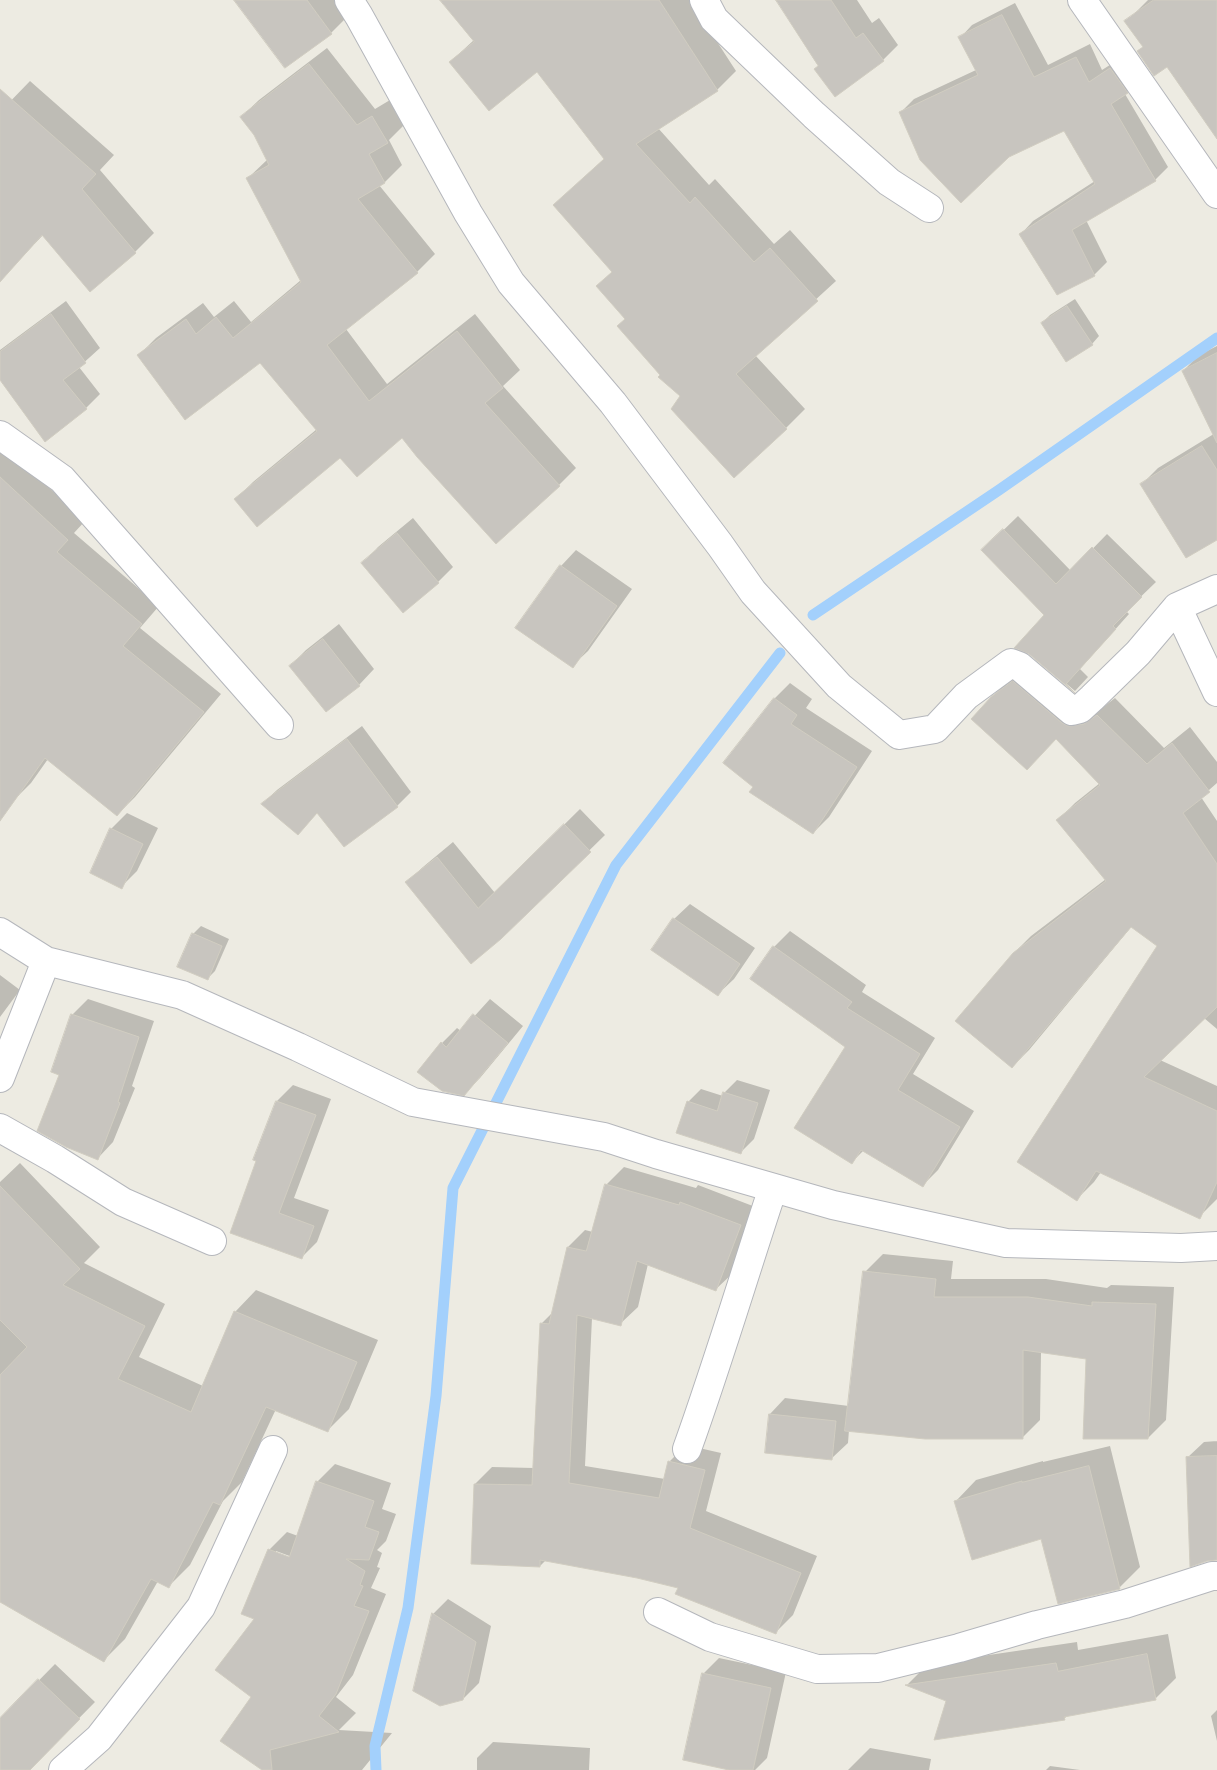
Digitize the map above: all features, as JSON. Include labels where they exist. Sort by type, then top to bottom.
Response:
[{"type":"street","points":[[349,0],[360,16],[468,213],[512,284],[612,404],[720,545],[753,592],[839,686],[899,735],[935,729],[966,696],[1011,663],[1019,666],[1072,711],[1080,709],[1138,653],[1177,607],[1217,589]]},
{"type":"street","points":[[704,0],[714,19],[814,115],[889,182],[929,208]]},
{"type":"street","points":[[1082,0],[1217,194]]},
{"type":"street","points":[[0,435],[62,479],[278,725]]},
{"type":"street","points":[[1177,607],[1217,692]]},
{"type":"street","points":[[0,932],[46,961],[182,995],[298,1047],[413,1102],[604,1137],[832,1205],[1006,1243],[1181,1248],[1217,1246]]},
{"type":"street","points":[[0,1078],[46,961]]},
{"type":"street","points":[[0,1128],[55,1159],[123,1202],[212,1241]]},
{"type":"street","points":[[687,1449],[705,1401],[773,1188]]},
{"type":"street","points":[[63,1770],[99,1738],[201,1607],[273,1450]]},
{"type":"street","points":[[658,1612],[710,1637],[817,1669],[878,1668],[959,1648],[1037,1625],[1125,1604],[1217,1576]]},
{"type":"building","points":[[234,0],[307,0],[332,34],[285,68]]},
{"type":"building","points":[[440,0],[659,0],[718,91],[636,144],[690,203],[695,197],[754,262],[770,248],[818,301],[736,374],[787,429],[734,478],[671,409],[680,396],[658,377],[660,375],[617,326],[625,319],[596,286],[612,272],[553,205],[604,159],[537,72],[489,111],[449,62],[474,42]]},
{"type":"building","points":[[776,0],[831,0],[856,38],[863,33],[884,61],[835,97],[814,69],[818,66]]},
{"type":"building","points":[[1154,0],[1217,0],[1217,139],[1167,67],[1154,76],[1137,51],[1143,47],[1124,21]]},
{"type":"building","points":[[1002,15],[1034,77],[1076,57],[1089,82],[1110,68],[1128,93],[1111,104],[1156,181],[1072,230],[1095,276],[1057,295],[1019,234],[1095,184],[1064,131],[1009,157],[961,203],[920,160],[899,112],[978,75],[958,37]]},
{"type":"building","points":[[309,64],[357,125],[372,116],[388,143],[369,154],[385,183],[358,199],[418,273],[327,345],[369,401],[457,331],[503,388],[485,403],[560,486],[496,544],[402,438],[357,477],[340,458],[257,527],[234,499],[317,431],[260,363],[185,420],[137,355],[186,319],[196,334],[216,317],[233,338],[301,282],[246,178],[269,165],[254,135],[240,117]]},
{"type":"building","points":[[0,89],[96,174],[82,189],[136,253],[90,292],[42,235],[0,282]]},
{"type":"building","points":[[1067,306],[1093,345],[1066,362],[1041,323]]},
{"type":"building","points":[[51,314],[86,363],[63,380],[87,409],[45,442],[0,380],[0,352]]},
{"type":"building","points":[[1217,353],[1217,443],[1182,371]]},
{"type":"building","points":[[1202,446],[1217,470],[1217,540],[1186,558],[1140,484]]},
{"type":"building","points":[[0,477],[68,540],[57,552],[142,624],[123,646],[204,712],[117,816],[45,758],[0,821]]},
{"type":"building","points":[[1003,529],[1056,584],[1092,547],[1142,597],[1113,626],[1116,629],[1066,684],[1075,693],[1029,654],[1014,648],[1044,615],[981,550]]},
{"type":"building","points":[[397,533],[439,583],[403,613],[361,563]]},
{"type":"building","points":[[560,565],[617,606],[573,668],[515,628]]},
{"type":"building","points":[[323,639],[360,686],[326,712],[289,666]]},
{"type":"building","points":[[1013,681],[1068,726],[1084,724],[1097,715],[1147,764],[1172,743],[1210,792],[1183,813],[1217,864],[1217,1007],[1144,1077],[1217,1111],[1217,1182],[1200,1219],[1096,1171],[1077,1201],[1017,1162],[1157,946],[1131,927],[1012,1068],[955,1021],[1013,953],[1106,881],[1056,820],[1100,785],[1056,739],[1027,770],[971,719],[991,697]]},
{"type":"building","points":[[774,698],[797,715],[791,724],[857,767],[813,834],[749,792],[753,787],[723,763]]},
{"type":"building","points":[[347,739],[398,807],[344,847],[317,813],[298,835],[261,804]]},
{"type":"building","points":[[564,824],[591,852],[501,939],[471,964],[405,882],[437,857],[478,908]]},
{"type":"building","points":[[110,828],[143,844],[122,889],[90,873]]},
{"type":"building","points":[[673,918],[740,964],[718,996],[651,950]]},
{"type":"building","points":[[192,933],[222,946],[208,980],[177,967]]},
{"type":"building","points":[[773,946],[852,1002],[847,1008],[920,1054],[898,1090],[960,1127],[923,1187],[861,1150],[852,1164],[794,1128],[845,1047],[750,979]]},
{"type":"building","points":[[71,1014],[139,1037],[118,1102],[120,1103],[98,1160],[66,1147],[37,1131],[59,1075],[51,1072]]},
{"type":"building","points":[[473,1014],[508,1043],[464,1096],[442,1091],[417,1072],[441,1042],[446,1047]]},
{"type":"building","points":[[723,1092],[758,1103],[741,1154],[676,1133],[687,1101],[717,1111]]},
{"type":"building","points":[[276,1101],[316,1115],[279,1213],[314,1226],[302,1259],[230,1233],[256,1161],[253,1160]]},
{"type":"building","points":[[605,1184],[679,1205],[680,1202],[741,1225],[716,1291],[637,1261],[621,1326],[577,1315],[569,1483],[659,1498],[668,1461],[705,1470],[690,1528],[801,1573],[776,1634],[675,1594],[678,1588],[637,1578],[540,1560],[540,1567],[471,1564],[474,1484],[532,1485],[540,1323],[549,1324],[567,1247],[586,1251]]},
{"type":"building","points":[[0,1186],[80,1269],[63,1285],[145,1326],[118,1379],[191,1412],[234,1311],[357,1362],[328,1432],[266,1407],[220,1505],[213,1502],[169,1588],[151,1579],[104,1662],[0,1602],[0,1375],[27,1347],[0,1320]]},
{"type":"building","points":[[863,1271],[936,1279],[934,1297],[1028,1297],[1092,1306],[1092,1302],[1156,1304],[1148,1439],[1083,1439],[1086,1359],[1023,1350],[1023,1439],[925,1439],[845,1431]]},
{"type":"building","points":[[769,1414],[836,1421],[832,1460],[765,1453]]},
{"type":"building","points":[[1217,1456],[1217,1560],[1207,1561],[1190,1567],[1186,1457]]},
{"type":"building","points":[[1089,1466],[1120,1589],[1058,1604],[1041,1539],[972,1560],[954,1501],[1022,1481]]},
{"type":"building","points":[[316,1481],[374,1501],[365,1527],[379,1532],[369,1560],[346,1559],[365,1571],[360,1585],[363,1586],[354,1606],[369,1611],[336,1694],[319,1716],[339,1732],[270,1750],[272,1770],[262,1770],[220,1741],[251,1697],[215,1670],[254,1619],[241,1614],[268,1549],[289,1557]]},
{"type":"building","points":[[432,1613],[476,1642],[463,1700],[440,1706],[413,1691]]},
{"type":"building","points":[[1147,1654],[1156,1700],[1064,1717],[1065,1720],[934,1740],[946,1701],[905,1685],[1056,1663],[1058,1671]]},
{"type":"building","points":[[702,1673],[771,1688],[753,1770],[729,1770],[683,1760]]},
{"type":"building","points":[[38,1679],[80,1719],[30,1770],[0,1770],[0,1718]]},
{"type":"waterway","points":[[813,615],[999,490],[1217,338]]},
{"type":"waterway","points":[[376,1770],[375,1746],[408,1608],[436,1396],[453,1188],[616,865],[780,653]]}]
